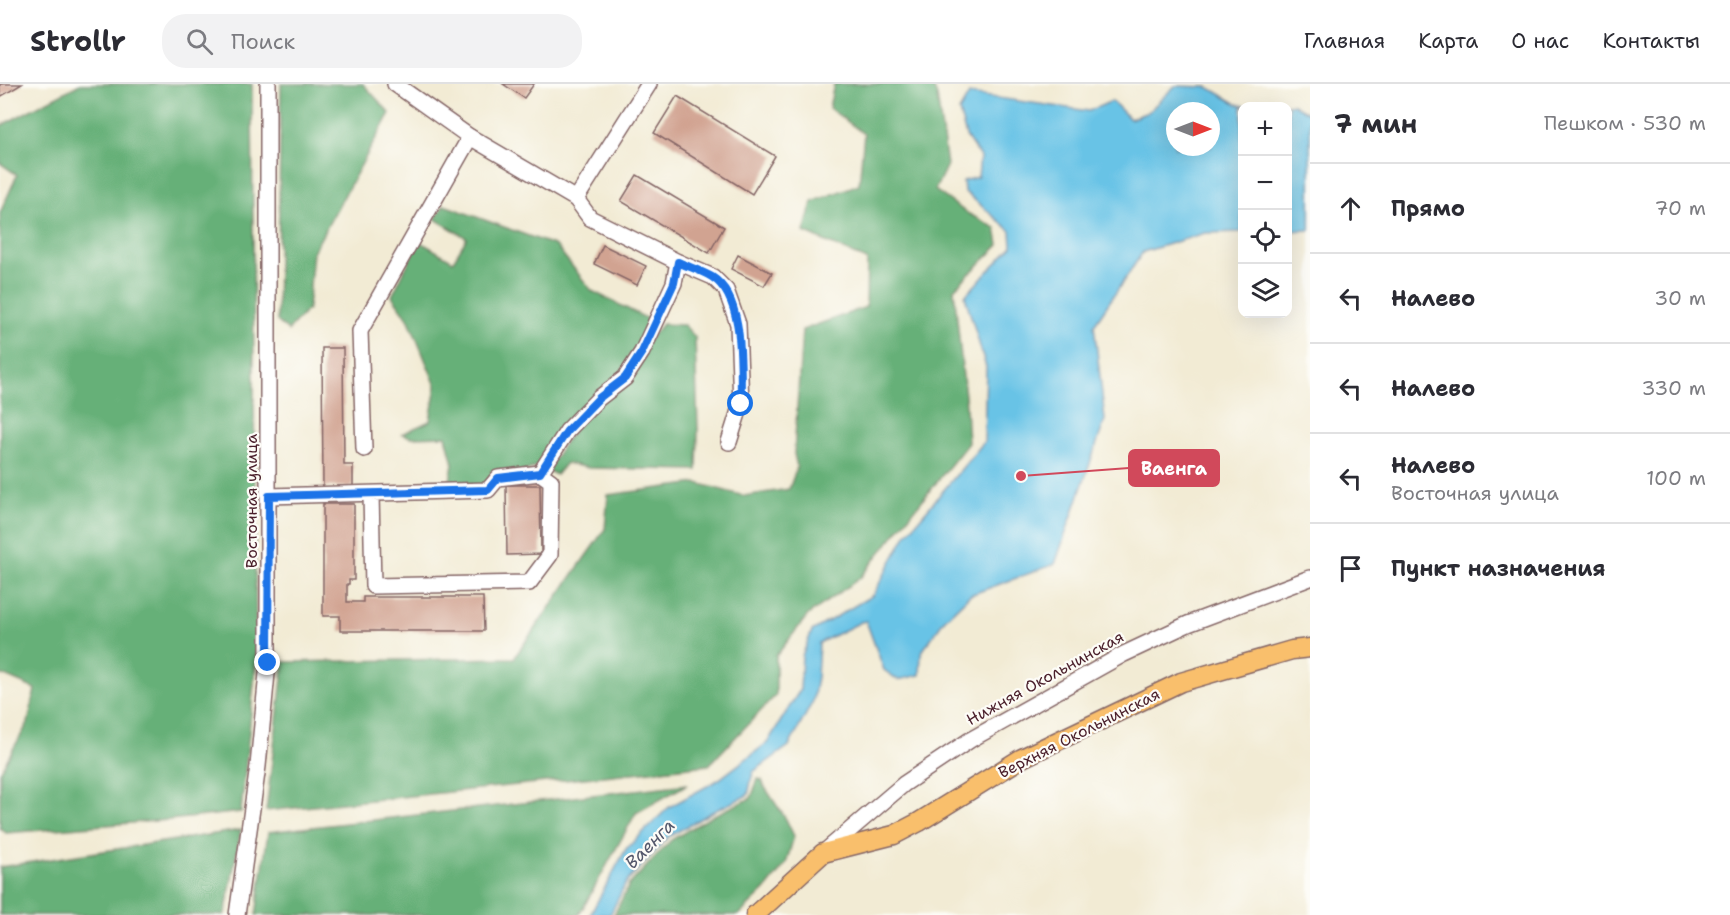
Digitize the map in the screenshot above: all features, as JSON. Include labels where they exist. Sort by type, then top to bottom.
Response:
[{"type":"main road","name":"Верхняя Окольнинская","points":[[823,853],[894,835],[1022,758],[1181,682],[1292,650],[1310,648]]},
{"type":"main road","points":[[755,915],[823,853]]},
{"type":"street","name":"Восточная улица","points":[[237,915],[258,766],[268,663],[268,84]]},
{"type":"street","points":[[395,84],[470,137],[576,199],[590,218],[713,277],[726,290],[738,324],[741,404],[729,442]]},
{"type":"street","points":[[576,199],[649,84]]},
{"type":"street","points":[[364,449],[360,331],[470,137]]},
{"type":"street","points":[[540,473],[567,431],[599,398],[625,378],[642,352],[674,283],[678,262]]},
{"type":"street","points":[[269,496],[488,490],[498,478],[540,473],[551,480],[550,555],[529,583],[374,586],[371,494]]},
{"type":"street","name":"Нижняя Окольнинская","points":[[823,853],[904,784],[970,740],[1124,654],[1177,628],[1310,578]]},
{"type":"green space","points":[[80,84],[252,84],[256,663],[241,812],[6,833],[0,828],[0,772],[28,723],[35,689],[0,674],[0,213],[17,175],[0,163],[0,126]]},
{"type":"green space","points":[[281,84],[363,84],[390,113],[313,252],[308,309],[288,331],[277,321]]},
{"type":"green space","points":[[834,84],[932,84],[937,96],[947,165],[935,190],[967,213],[996,228],[999,245],[954,289],[968,443],[860,578],[808,615],[776,656],[776,695],[709,765],[266,811],[284,662],[514,658],[605,529],[608,495],[697,483],[744,496],[789,489],[797,467],[794,454],[802,330],[866,307],[867,260],[804,232],[812,202],[859,184],[864,134],[829,108]]},
{"type":"green space","points":[[444,205],[556,246],[592,291],[650,320],[638,352],[538,466],[483,487],[449,486],[453,464],[446,436],[411,437],[402,434],[430,421],[436,386],[408,318],[392,296],[419,241],[453,261],[467,238],[435,219]]},
{"type":"green space","points":[[662,324],[684,325],[695,337],[697,470],[589,468],[566,463],[556,475],[547,470],[569,436]]},
{"type":"green space","points":[[758,779],[762,780],[794,836],[786,864],[765,890],[739,915],[614,915],[629,885],[671,840],[714,815],[751,798]]},
{"type":"green space","points":[[688,784],[636,813],[579,915],[256,915],[268,832]]},
{"type":"green space","points":[[241,830],[225,915],[0,915],[0,867]]},
{"type":"water","name":"Ваенга","points":[[1175,86],[1208,87],[1238,104],[1238,232],[1205,233],[1143,252],[1094,325],[1105,420],[1055,564],[970,595],[944,620],[921,653],[920,675],[898,680],[884,670],[866,621],[819,643],[813,701],[789,746],[753,772],[748,795],[668,837],[626,883],[610,915],[590,915],[626,849],[669,807],[718,780],[767,743],[800,690],[802,656],[812,631],[873,595],[906,535],[984,442],[986,367],[965,296],[1012,246],[1011,231],[964,191],[963,181],[978,177],[980,157],[966,136],[959,111],[969,94],[1089,111],[1112,101],[1130,119],[1148,112]]},
{"type":"water","points":[[1292,104],[1310,114],[1310,230],[1292,231]]},
{"type":"building","points":[[0,84],[22,84],[0,97]]},
{"type":"building","points":[[503,84],[534,84],[524,98]]},
{"type":"building","points":[[677,96],[775,156],[752,194],[654,133]]},
{"type":"building","points":[[637,175],[724,227],[709,253],[621,201]]},
{"type":"building","points":[[603,245],[646,266],[637,285],[594,264]]},
{"type":"building","points":[[738,255],[772,273],[764,286],[731,269]]},
{"type":"building","points":[[322,348],[343,348],[344,465],[353,465],[353,487],[323,487]]},
{"type":"building","points":[[506,485],[540,485],[541,554],[507,555]]},
{"type":"building","points":[[323,504],[354,504],[354,580],[349,580],[347,584],[347,602],[363,602],[363,597],[483,597],[484,631],[340,631],[340,616],[323,616]]},
{"type":"place","name":"Ваенга","points":[[1021,476]]},
{"type":"route","points":[[268,663],[269,496],[488,490],[498,478],[540,473],[567,431],[599,398],[625,378],[642,352],[674,283],[678,262],[713,277],[726,290],[738,324],[741,404]]}]
